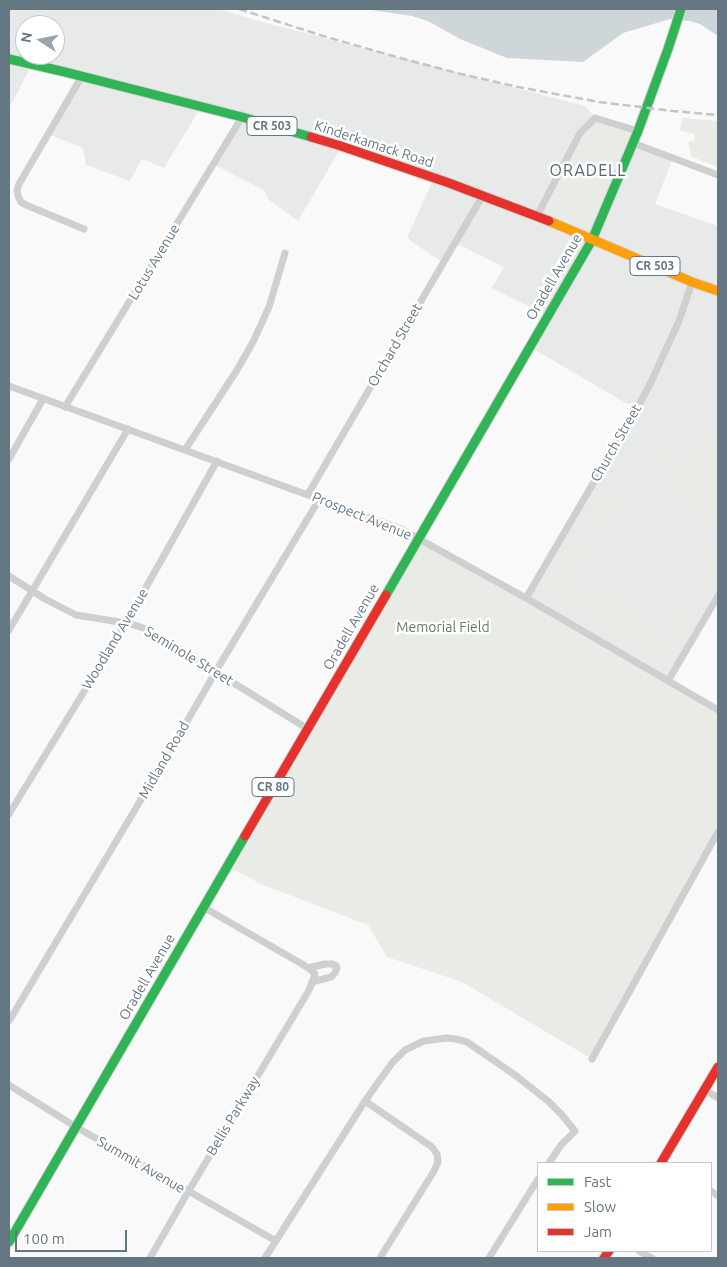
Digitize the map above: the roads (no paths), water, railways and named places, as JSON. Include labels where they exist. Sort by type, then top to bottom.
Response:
[{"type":"main road","name":"Oradell Avenue","points":[[9,1242],[592,240],[638,131],[681,9]]},
{"type":"main road","name":"Kinderkamack Road","points":[[9,59],[242,117],[358,152],[537,216],[692,282],[718,291]]},
{"type":"main road","points":[[661,1162],[718,1067]]},
{"type":"street","points":[[82,76],[18,184],[17,190],[18,196],[26,206],[84,230]]},
{"type":"street","name":"Lotus Avenue","points":[[65,407],[242,117]]},
{"type":"street","points":[[537,216],[580,133],[595,118],[638,131]]},
{"type":"street","points":[[633,143],[718,175]]},
{"type":"street","name":"Orchard Street","points":[[308,494],[482,195]]},
{"type":"street","points":[[185,450],[254,342],[270,307],[285,253]]},
{"type":"street","name":"Church Street","points":[[526,598],[651,382],[679,321],[692,282]]},
{"type":"street","name":"Prospect Avenue","points":[[9,386],[401,528],[526,598],[718,710]]},
{"type":"street","points":[[9,459],[43,399]]},
{"type":"street","points":[[9,630],[128,430]]},
{"type":"street","name":"Woodland Avenue","points":[[9,814],[126,623],[217,461]]},
{"type":"street","name":"Midland Road","points":[[9,1021],[320,498]]},
{"type":"street","name":"Seminole Street","points":[[9,576],[76,615],[126,623],[148,630],[308,729]]},
{"type":"street","points":[[668,682],[718,596]]},
{"type":"street","points":[[592,1059],[718,832]]},
{"type":"street","points":[[203,907],[308,968],[325,964],[336,966],[335,974],[331,977],[312,982]]},
{"type":"street","name":"Bellis Parkway","points":[[150,1258],[308,992],[314,974],[308,968]]},
{"type":"street","points":[[266,1258],[365,1101],[396,1058],[415,1044],[446,1038],[467,1042],[514,1074],[548,1101],[575,1131],[561,1145],[550,1162]]},
{"type":"street","name":"Summit Avenue","points":[[9,1086],[76,1127],[276,1241]]},
{"type":"street","points":[[705,1090],[718,1098]]},
{"type":"street","points":[[365,1101],[432,1147],[437,1154],[438,1162],[380,1258]]},
{"type":"street","points":[[493,1257],[537,1181]]},
{"type":"street","points":[[641,1252],[652,1258]]},
{"type":"railway","points":[[239,9],[404,59],[518,87],[599,102],[718,115]]},
{"type":"district","name":"ORADELL","points":[[588,171]]},
{"type":"park label","name":"Memorial Field","points":[[443,627]]}]
